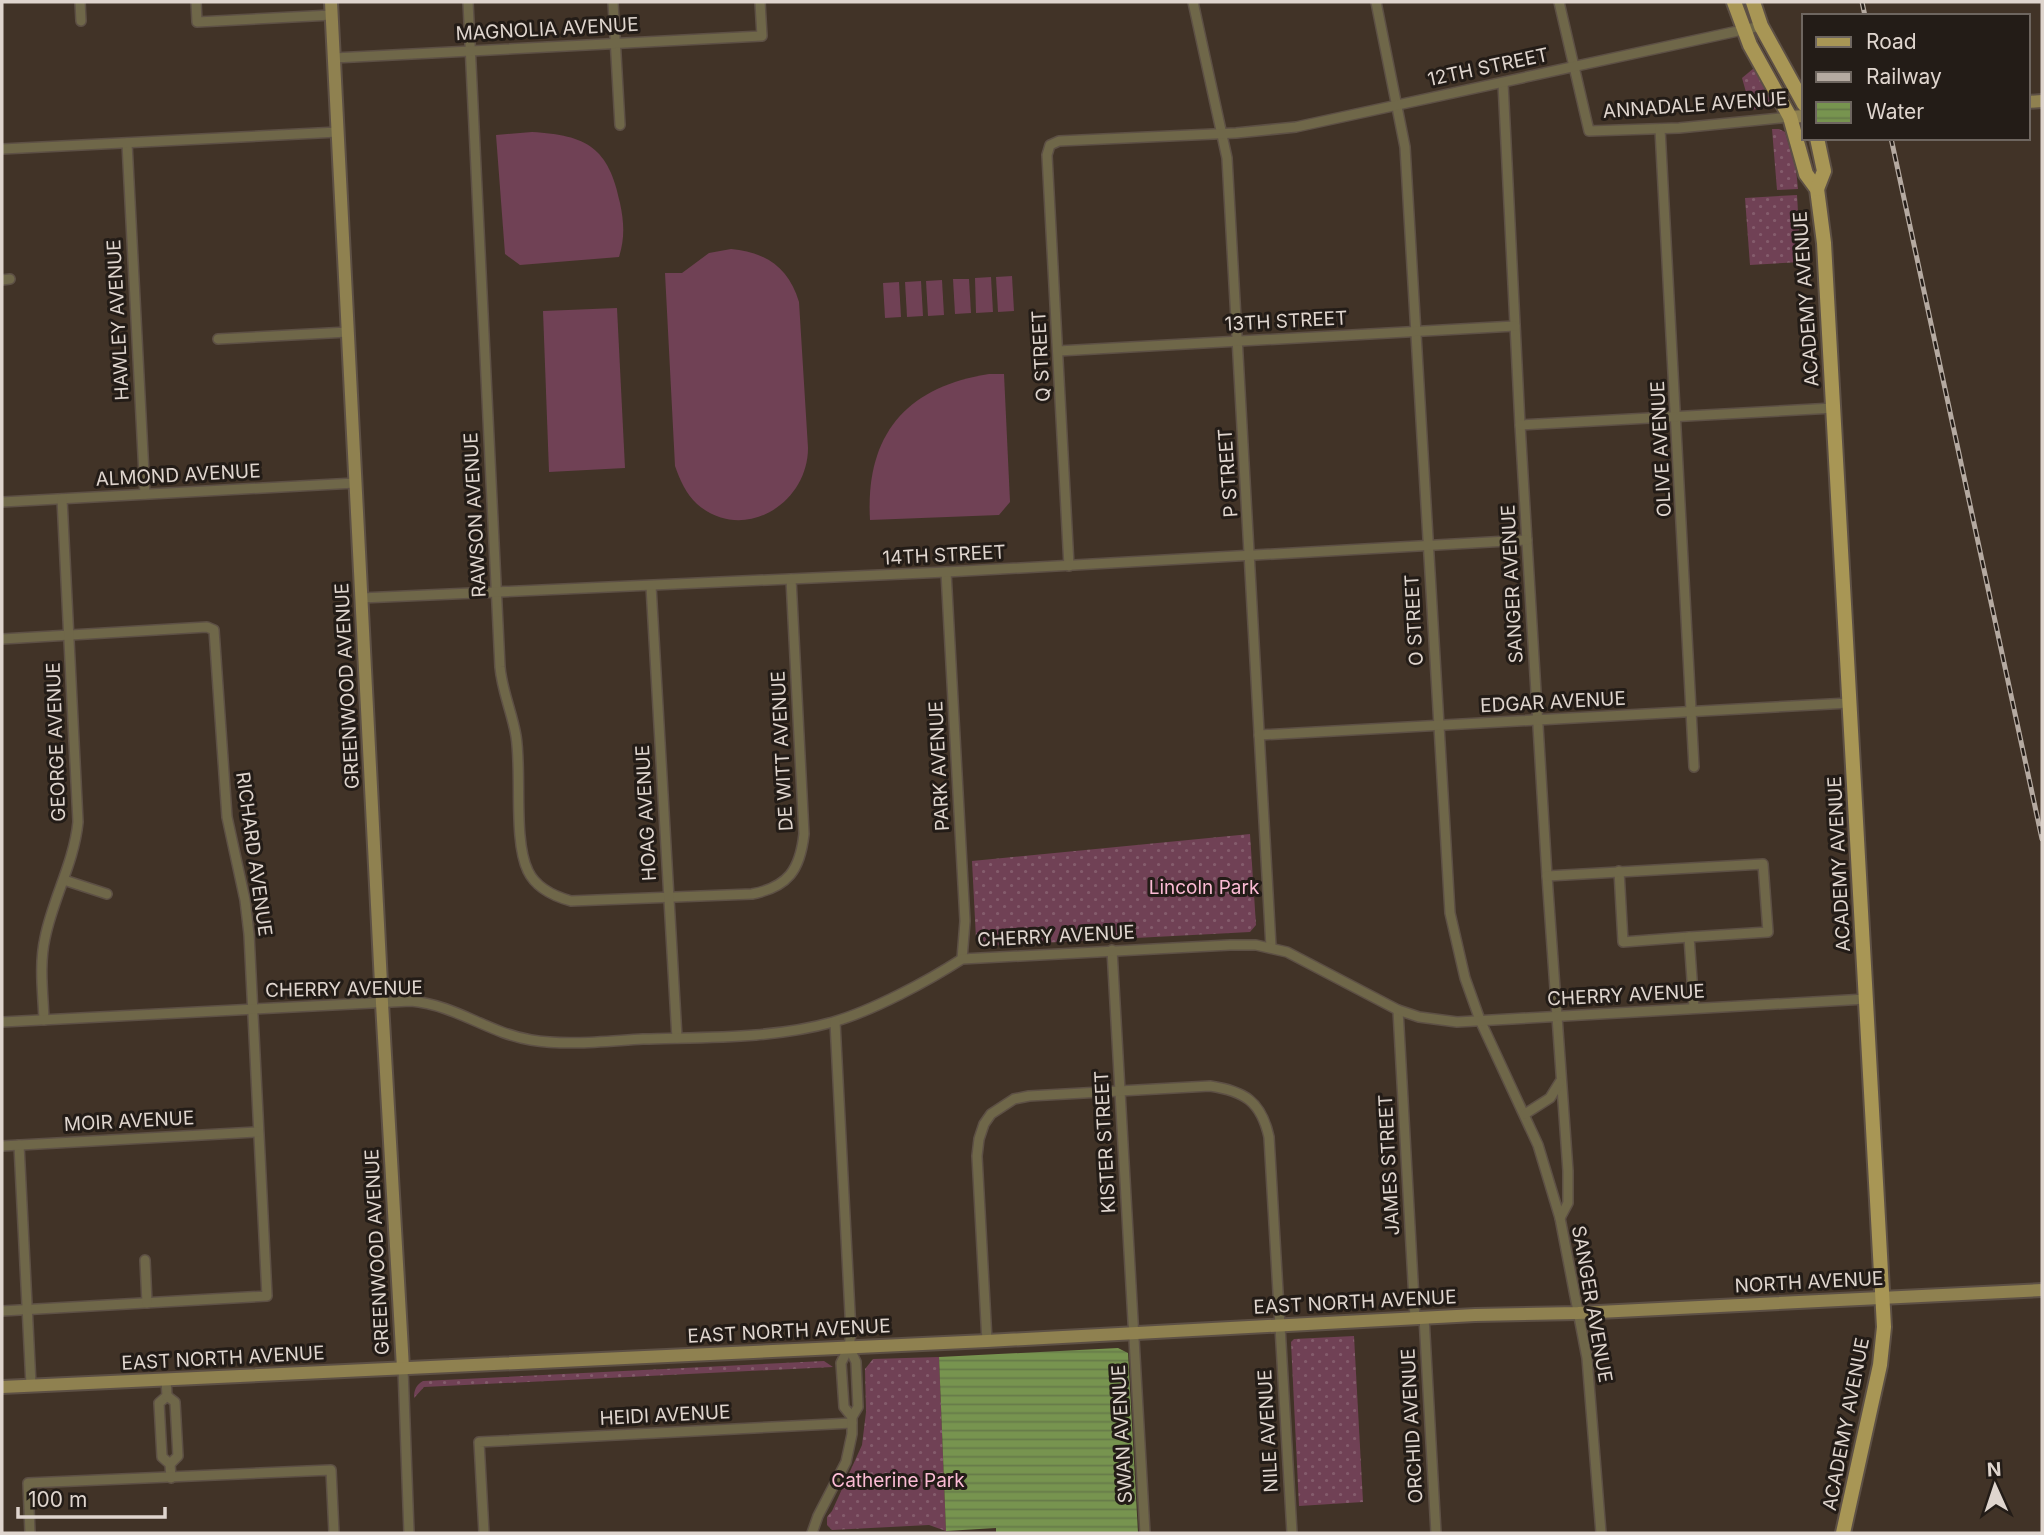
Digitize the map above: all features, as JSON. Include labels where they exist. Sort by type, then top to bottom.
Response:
[{"type":"main road","name":"ACADEMY AVENUE","points":[[1734,2],[1744,31],[1797,116],[1806,174],[1817,190],[1824,243],[1884,1327],[1880,1365],[1843,1533]]},
{"type":"main road","points":[[1752,2],[1760,26],[1802,100]]},
{"type":"main road","name":"ACADEMY AVENUE","points":[[1817,140],[1824,171],[1817,190]]},
{"type":"street","points":[[80,2],[81,21]]},
{"type":"street","points":[[196,2],[197,22],[332,8]]},
{"type":"street","name":"RAWSON AVENUE","points":[[468,2],[500,667],[516,736],[522,849],[528,871],[543,890],[556,897],[571,901],[669,897]]},
{"type":"street","points":[[612,2],[620,125]]},
{"type":"street","name":"MAGNOLIA AVENUE","points":[[334,58],[762,36],[760,2]]},
{"type":"street","name":"P STREET","points":[[1192,2],[1227,158],[1271,947]]},
{"type":"street","name":"O STREET","points":[[1376,2],[1405,147],[1450,913],[1462,968],[1480,1020],[1525,1114],[1560,1218]]},
{"type":"street","points":[[1559,2],[1574,66]]},
{"type":"street","name":"GREENWOOD AVENUE","points":[[332,8],[403,1368]]},
{"type":"street","name":"12TH STREET","points":[[1222,134],[1296,127],[1760,26]]},
{"type":"street","name":"ANNADALE AVENUE","points":[[1574,66],[1589,131],[1660,129],[1797,116]]},
{"type":"street","name":"SANGER AVENUE","points":[[1503,83],[1547,876],[1560,1082],[1564,1098],[1569,1203],[1560,1218],[1587,1357],[1601,1533]]},
{"type":"street","name":"OLIVE AVENUE","points":[[1660,129],[1694,767]]},
{"type":"street","points":[[2,149],[338,132]]},
{"type":"street","name":"Q STREET","points":[[1069,566],[1047,155],[1049,145],[1059,141],[1222,134]]},
{"type":"street","name":"HAWLEY AVENUE","points":[[127,143],[145,494]]},
{"type":"street","name":"13TH STREET","points":[[1058,351],[1515,326]]},
{"type":"street","points":[[218,339],[348,332]]},
{"type":"street","points":[[1520,425],[1833,408]]},
{"type":"street","name":"ALMOND AVENUE","points":[[2,502],[355,483]]},
{"type":"street","name":"GEORGE AVENUE","points":[[44,1020],[42,951],[73,853],[78,822],[62,499]]},
{"type":"street","name":"14TH STREET","points":[[362,598],[1069,566],[1527,540]]},
{"type":"street","name":"PARK AVENUE","points":[[946,572],[965,921],[962,959]]},
{"type":"street","name":"DE WITT AVENUE","points":[[669,897],[766,891],[780,884],[798,864],[804,834],[790,579]]},
{"type":"street","name":"HOAG AVENUE","points":[[651,586],[677,1038]]},
{"type":"street","name":"RICHARD AVENUE","points":[[2,639],[207,627],[214,630],[227,817],[247,916],[267,1296],[147,1303]]},
{"type":"street","name":"EDGAR AVENUE","points":[[1259,735],[1849,703]]},
{"type":"street","points":[[1547,876],[1619,872],[1763,864],[1768,932],[1623,942],[1619,872]]},
{"type":"street","points":[[64,880],[107,894]]},
{"type":"street","points":[[1689,937],[1694,1008]]},
{"type":"street","name":"CHERRY AVENUE","points":[[2,1022],[411,1002],[440,1006],[501,1031],[535,1041],[677,1038],[788,1031],[835,1022],[861,1012],[941,973],[962,959],[1230,944],[1271,947],[1302,958],[1398,1010],[1438,1021],[1866,999]]},
{"type":"street","name":"KISTER STREET","points":[[1112,950],[1134,1333]]},
{"type":"street","name":"JAMES STREET","points":[[1398,1010],[1419,1318]]},
{"type":"street","points":[[835,1022],[851,1333],[849,1348],[842,1363],[844,1407],[852,1420]]},
{"type":"street","points":[[1525,1114],[1550,1098],[1560,1082]]},
{"type":"street","name":"NILE AVENUE","points":[[987,1341],[977,1156],[984,1124],[991,1114],[1014,1099],[1029,1096],[1210,1086],[1231,1090],[1246,1097],[1256,1106],[1265,1121],[1269,1137],[1292,1533]]},
{"type":"street","name":"MOIR AVENUE","points":[[2,1146],[258,1132]]},
{"type":"street","points":[[19,1145],[32,1385]]},
{"type":"street","points":[[2,1311],[147,1303],[145,1260]]},
{"type":"street","name":"NORTH AVENUE","points":[[1578,1313],[2042,1290]]},
{"type":"street","name":"EAST NORTH AVENUE","points":[[2,1387],[849,1348],[1419,1318],[1578,1313]]},
{"type":"street","name":"ORCHID AVENUE","points":[[1419,1318],[1436,1533]]},
{"type":"street","name":"SWAN AVENUE","points":[[1134,1333],[1145,1533]]},
{"type":"street","points":[[812,1533],[846,1462],[852,1420],[858,1407],[856,1362],[849,1348]]},
{"type":"street","points":[[403,1368],[409,1533]]},
{"type":"street","points":[[166,1380],[167,1396],[175,1402],[178,1456],[170,1464]]},
{"type":"street","points":[[167,1396],[159,1403],[162,1457],[170,1464],[171,1478]]},
{"type":"street","name":"HEIDI AVENUE","points":[[484,1533],[479,1442],[852,1420]]},
{"type":"street","points":[[30,1533],[27,1483],[331,1470],[334,1533]]},
{"type":"green space","points":[[1754,68],[1771,98],[1767,107],[1751,110],[1742,78]]},
{"type":"green space","points":[[1772,129],[1785,132],[1796,169],[1798,189],[1777,190]]},
{"type":"green space","points":[[532,132],[581,141],[602,157],[615,184],[621,210],[623,237],[619,257],[520,265],[505,254],[496,135]]},
{"type":"green space","points":[[1797,195],[1801,262],[1750,265],[1745,198]]},
{"type":"green space","points":[[731,249],[765,258],[782,271],[795,290],[799,302],[808,448],[805,468],[797,486],[785,501],[770,512],[752,519],[734,520],[715,515],[697,504],[684,486],[675,466],[665,273],[682,273],[709,253]]},
{"type":"green space","points":[[1012,276],[1014,311],[998,312],[996,277]]},
{"type":"green space","points":[[991,277],[993,312],[976,313],[975,278]]},
{"type":"green space","points":[[953,279],[969,279],[971,313],[955,314]]},
{"type":"green space","points":[[942,280],[944,315],[928,316],[926,281]]},
{"type":"green space","points":[[921,281],[923,316],[907,317],[905,282]]},
{"type":"green space","points":[[899,282],[901,317],[885,318],[883,283]]},
{"type":"green space","points":[[617,308],[625,468],[549,472],[543,311]]},
{"type":"green space","points":[[989,374],[1004,374],[1010,502],[999,515],[870,520],[870,490],[875,463],[896,420],[914,403],[935,390]]},
{"type":"green space","name":"Lincoln Park","points":[[1250,834],[1256,925],[1250,932],[984,946],[976,939],[972,861]]},
{"type":"green space","points":[[1354,1336],[1363,1502],[1299,1506],[1291,1342],[1294,1339]]},
{"type":"green space","name":"Catherine Park","points":[[939,1357],[946,1531],[929,1525],[832,1530],[827,1525],[827,1517],[862,1445],[866,1412],[865,1369],[873,1359]]},
{"type":"green space","points":[[824,1361],[833,1367],[424,1387],[414,1398],[416,1388],[423,1381]]},
{"type":"water","points":[[1118,1348],[1128,1353],[1138,1533],[996,1533],[996,1528],[946,1531],[939,1357]]},
{"type":"railway","points":[[1862,2],[1865,14]]},
{"type":"railway","points":[[1891,140],[2042,839]]}]
